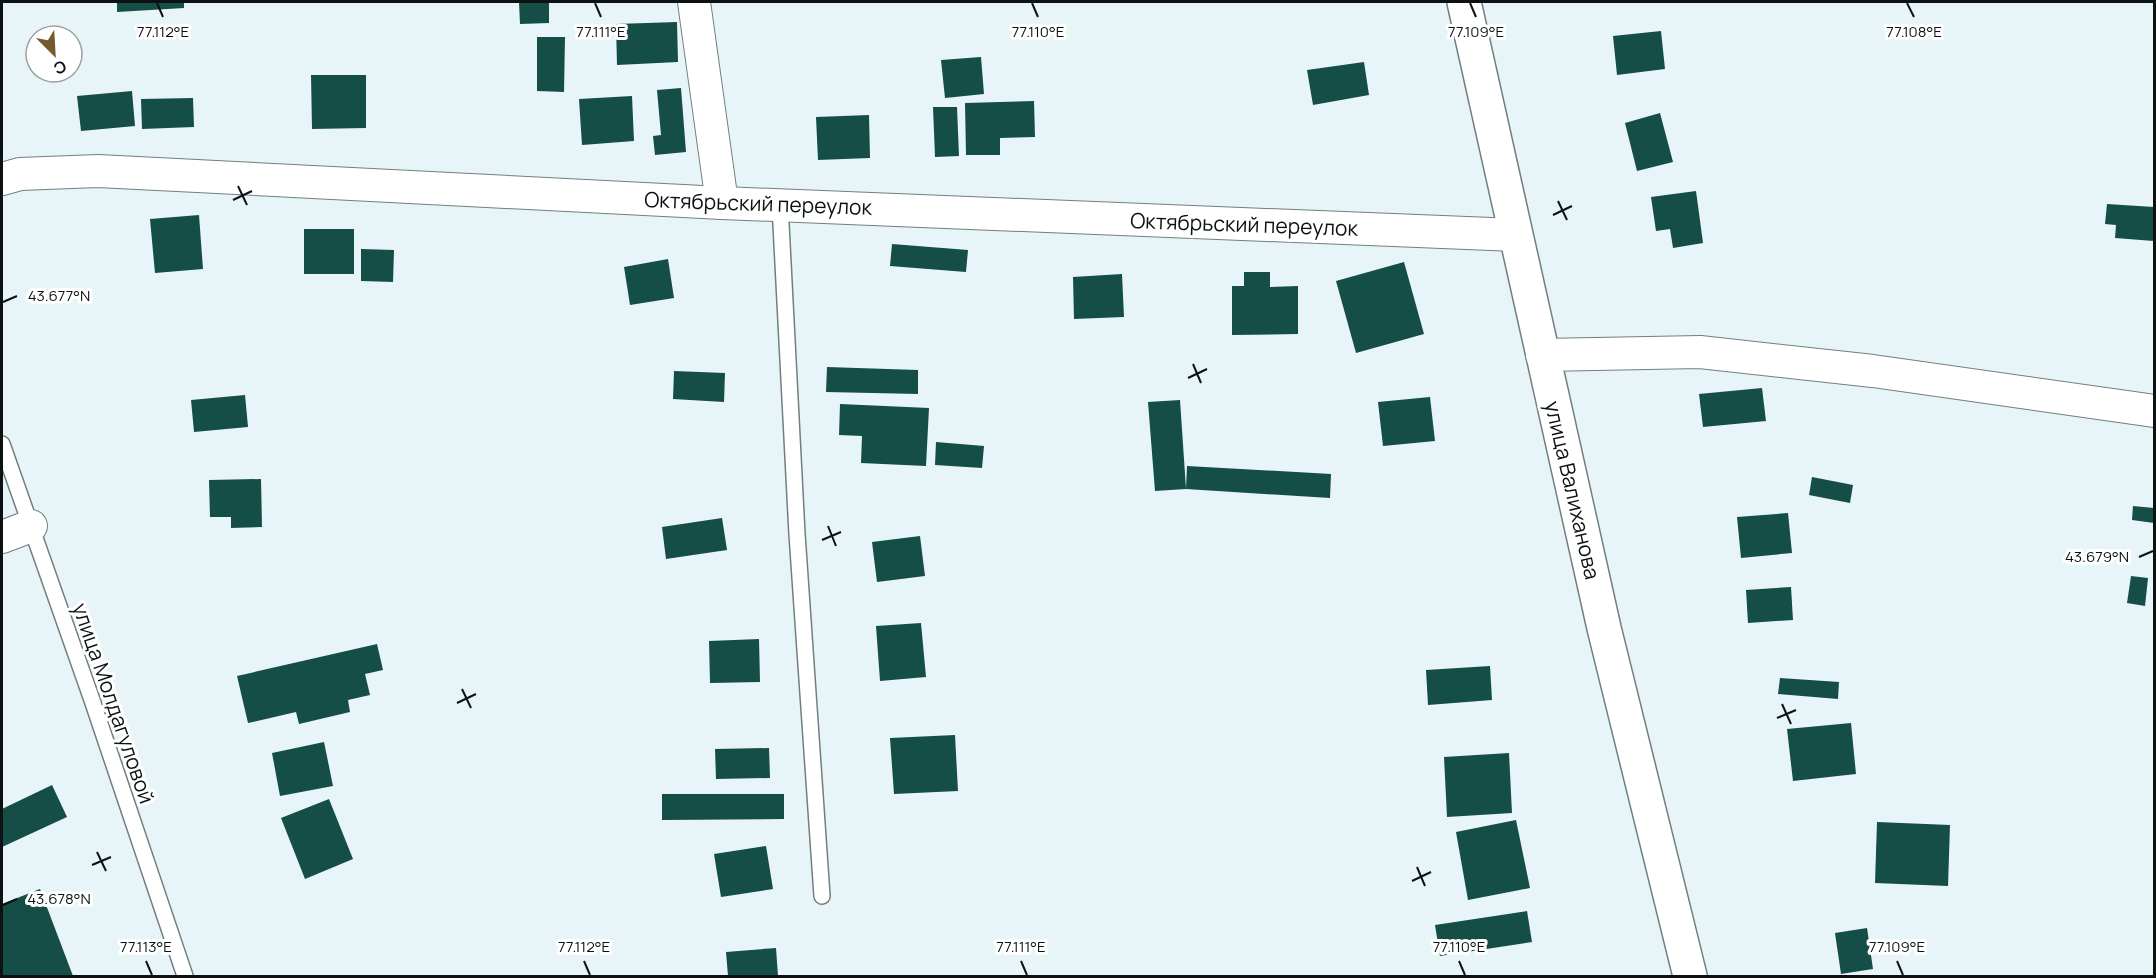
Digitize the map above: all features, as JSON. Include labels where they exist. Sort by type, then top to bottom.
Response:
[{"type":"main road","name":"улица Валиханова","points":[[1464,2],[1604,628],[1690,976]]},
{"type":"street","points":[[694,2],[722,202]]},
{"type":"street","name":"Октябрьский переулок","points":[[2,179],[20,174],[98,171],[780,205],[1516,235]]},
{"type":"street","points":[[1542,355],[1700,352],[1873,371],[2154,411]]},
{"type":"street","points":[[2,537],[31,526]]},
{"type":"lane","points":[[780,205],[797,534],[822,896]]},
{"type":"lane","name":"улица Молдагуловой","points":[[2,444],[185,976]]},
{"type":"building","points":[[117,2],[184,2],[184,8],[117,12]]},
{"type":"building","points":[[519,2],[549,2],[549,23],[520,24]]},
{"type":"building","points":[[677,22],[678,62],[617,65],[616,24]]},
{"type":"building","points":[[1661,31],[1665,69],[1617,75],[1613,36]]},
{"type":"building","points":[[537,37],[565,37],[564,92],[537,91]]},
{"type":"building","points":[[981,57],[984,94],[945,98],[941,60]]},
{"type":"building","points":[[1364,62],[1369,95],[1313,105],[1307,70]]},
{"type":"building","points":[[311,75],[366,75],[366,128],[312,129]]},
{"type":"building","points":[[681,88],[686,152],[655,155],[653,136],[661,135],[657,90]]},
{"type":"building","points":[[132,91],[135,126],[81,131],[77,96]]},
{"type":"building","points":[[632,96],[634,141],[582,145],[579,99]]},
{"type":"building","points":[[193,98],[194,127],[142,129],[141,99]]},
{"type":"building","points":[[1034,101],[1035,137],[1000,138],[1000,155],[966,155],[965,103]]},
{"type":"building","points":[[933,107],[957,107],[959,156],[935,157]]},
{"type":"building","points":[[1660,113],[1673,162],[1637,171],[1625,123]]},
{"type":"building","points":[[869,115],[870,158],[818,160],[816,117]]},
{"type":"building","points":[[1696,191],[1703,243],[1673,248],[1670,229],[1656,231],[1651,197]]},
{"type":"building","points":[[2107,204],[2154,207],[2154,241],[2115,238],[2116,225],[2105,224]]},
{"type":"building","points":[[199,215],[203,269],[155,273],[150,219]]},
{"type":"building","points":[[304,229],[354,229],[354,274],[304,274]]},
{"type":"building","points":[[892,244],[968,250],[966,272],[890,266]]},
{"type":"building","points":[[361,249],[394,250],[393,282],[361,281]]},
{"type":"building","points":[[668,259],[674,298],[630,305],[624,267]]},
{"type":"building","points":[[1404,262],[1424,334],[1356,353],[1336,281]]},
{"type":"building","points":[[1244,272],[1270,272],[1270,287],[1298,286],[1298,334],[1232,335],[1232,286],[1244,286]]},
{"type":"building","points":[[1122,274],[1124,317],[1074,319],[1073,277]]},
{"type":"building","points":[[827,367],[918,370],[918,394],[826,392]]},
{"type":"building","points":[[674,371],[725,373],[724,402],[673,399]]},
{"type":"building","points":[[1762,388],[1766,421],[1703,427],[1699,394]]},
{"type":"building","points":[[245,395],[248,427],[194,432],[191,400]]},
{"type":"building","points":[[1430,397],[1435,441],[1383,446],[1378,402]]},
{"type":"building","points":[[1180,400],[1186,489],[1155,491],[1148,402]]},
{"type":"building","points":[[840,404],[929,408],[926,466],[861,463],[862,436],[839,435]]},
{"type":"building","points":[[936,442],[984,446],[982,468],[935,465]]},
{"type":"building","points":[[1187,466],[1331,474],[1330,498],[1186,489]]},
{"type":"building","points":[[1812,477],[1853,485],[1850,503],[1809,495]]},
{"type":"building","points":[[261,479],[262,527],[231,528],[231,517],[210,517],[209,480]]},
{"type":"building","points":[[2133,506],[2154,508],[2154,523],[2132,520]]},
{"type":"building","points":[[1788,513],[1792,553],[1741,558],[1737,517]]},
{"type":"building","points":[[722,518],[727,550],[666,559],[662,527]]},
{"type":"building","points":[[920,536],[925,576],[877,582],[872,542]]},
{"type":"building","points":[[2131,576],[2148,578],[2145,606],[2127,603]]},
{"type":"building","points":[[1791,587],[1793,620],[1748,623],[1746,590]]},
{"type":"building","points":[[921,623],[926,677],[880,681],[876,626]]},
{"type":"building","points":[[759,639],[760,682],[710,683],[709,641]]},
{"type":"building","points":[[377,644],[383,670],[365,674],[370,695],[348,700],[350,712],[299,724],[296,712],[248,723],[237,676]]},
{"type":"building","points":[[1490,666],[1492,700],[1428,705],[1426,670]]},
{"type":"building","points":[[1780,678],[1839,682],[1838,699],[1778,694]]},
{"type":"building","points":[[1851,723],[1856,774],[1793,781],[1787,729]]},
{"type":"building","points":[[955,735],[958,791],[894,794],[890,738]]},
{"type":"building","points":[[324,742],[333,786],[280,796],[272,753]]},
{"type":"building","points":[[769,748],[770,778],[716,779],[715,749]]},
{"type":"building","points":[[1509,753],[1512,813],[1447,817],[1444,757]]},
{"type":"building","points":[[52,785],[67,817],[2,847],[2,809]]},
{"type":"building","points":[[662,794],[784,794],[784,819],[662,820]]},
{"type":"building","points":[[329,799],[353,859],[305,879],[281,818]]},
{"type":"building","points":[[1516,820],[1530,888],[1468,900],[1456,832]]},
{"type":"building","points":[[1877,822],[1950,825],[1948,886],[1875,883]]},
{"type":"building","points":[[766,846],[773,889],[721,897],[714,854]]},
{"type":"building","points":[[40,889],[73,976],[2,976],[2,904]]},
{"type":"building","points":[[1527,911],[1532,942],[1440,956],[1435,925]]},
{"type":"building","points":[[1867,928],[1873,969],[1841,974],[1835,933]]},
{"type":"building","points":[[776,948],[778,976],[728,976],[726,952]]}]
